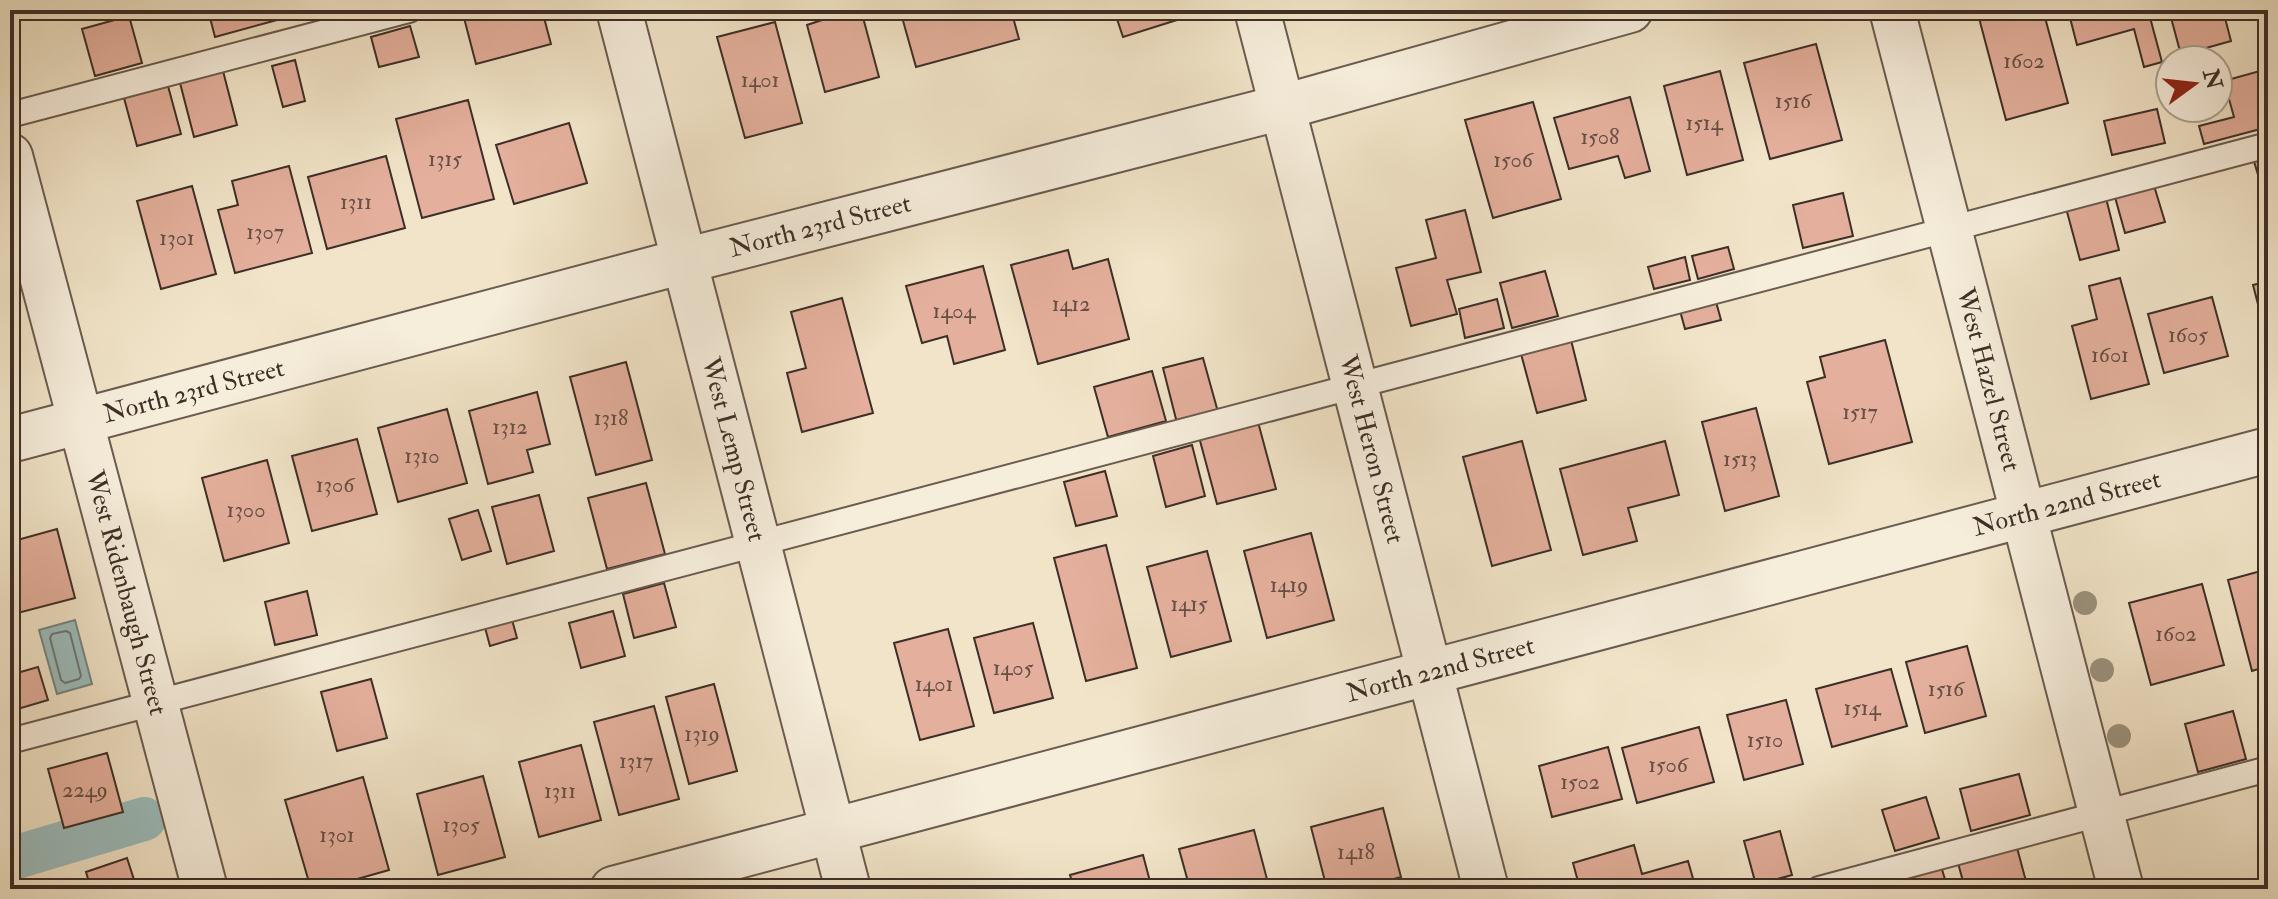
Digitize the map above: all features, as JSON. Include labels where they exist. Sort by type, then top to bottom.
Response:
[{"type":"street","name":"West Lemp Street","points":[[619,10],[848,889]]},
{"type":"street","name":"West Heron Street","points":[[1257,10],[1486,889]]},
{"type":"street","name":"North 23rd Street","points":[[10,440],[684,261],[1283,107],[1630,10]]},
{"type":"street","name":"West Hazel Street","points":[[1892,10],[2121,889]]},
{"type":"street","name":"West Ridenbaugh Street","points":[[10,156],[205,889]]},
{"type":"street","name":"North 22nd Street","points":[[613,889],[2268,450]]},
{"type":"lane","points":[[10,115],[409,10]]},
{"type":"lane","points":[[10,741],[2268,145]]},
{"type":"lane","points":[[1819,889],[2268,769]]},
{"type":"water","points":[[75,620],[92,684],[57,694],[39,630]]},
{"type":"building","points":[[208,10],[274,10],[277,20],[215,37]]},
{"type":"building","points":[[477,10],[542,10],[551,44],[476,64],[463,14]]},
{"type":"building","points":[[819,10],[861,10],[879,77],[825,92],[807,25],[822,20]]},
{"type":"building","points":[[900,10],[1011,10],[1019,39],[916,67]]},
{"type":"building","points":[[1114,10],[1177,10],[1180,19],[1123,37]]},
{"type":"building","points":[[2011,10],[2043,10],[2068,103],[2006,120],[1979,18]]},
{"type":"building","points":[[2068,10],[2148,10],[2157,44],[2154,44],[2154,64],[2144,67],[2134,29],[2077,45]]},
{"type":"building","points":[[2169,10],[2244,10],[2225,18],[2231,41],[2178,44]]},
{"type":"building","points":[[129,16],[142,63],[95,76],[82,29]]},
{"type":"building","points":[[775,22],[802,123],[745,138],[717,37]]},
{"type":"building","points":[[410,26],[419,57],[379,67],[371,37]]},
{"type":"building","points":[[1816,44],[1842,140],[1770,159],[1744,63]]},
{"type":"building","points":[[295,60],[305,101],[283,107],[272,66]]},
{"type":"building","points":[[2267,69],[2268,127],[2204,144],[2199,126],[2234,124],[2234,78]]},
{"type":"building","points":[[223,71],[237,125],[194,137],[180,83]]},
{"type":"building","points":[[1720,71],[1743,160],[1687,175],[1664,86]]},
{"type":"building","points":[[168,86],[181,134],[137,146],[124,98]]},
{"type":"building","points":[[1630,97],[1650,171],[1625,178],[1618,156],[1569,169],[1554,118]]},
{"type":"building","points":[[468,100],[494,199],[422,218],[396,119]]},
{"type":"building","points":[[1533,102],[1561,199],[1493,218],[1465,120]]},
{"type":"building","points":[[2154,110],[2154,124],[2161,124],[2165,143],[2112,155],[2104,121]]},
{"type":"building","points":[[569,123],[587,183],[514,204],[496,145]]},
{"type":"building","points":[[2268,150],[2268,190],[2263,191],[2252,155]]},
{"type":"building","points":[[386,156],[405,228],[327,249],[308,177]]},
{"type":"building","points":[[289,166],[312,253],[235,273],[218,210],[238,205],[232,181]]},
{"type":"building","points":[[2152,179],[2165,222],[2125,233],[2113,190]]},
{"type":"building","points":[[192,186],[216,274],[161,289],[137,201]]},
{"type":"building","points":[[1843,193],[1853,236],[1803,248],[1793,205]]},
{"type":"building","points":[[2106,198],[2119,250],[2080,260],[2066,208]]},
{"type":"building","points":[[1465,210],[1481,272],[1447,280],[1457,314],[1411,326],[1396,268],[1436,258],[1426,220]]},
{"type":"building","points":[[1728,247],[1734,269],[1698,279],[1692,256]]},
{"type":"building","points":[[1068,250],[1073,269],[1108,259],[1129,339],[1038,364],[1011,265]]},
{"type":"building","points":[[1685,257],[1690,280],[1654,289],[1648,267]]},
{"type":"building","points":[[983,266],[1005,350],[954,364],[947,336],[922,343],[906,286]]},
{"type":"building","points":[[1545,271],[1558,316],[1512,328],[1500,283]]},
{"type":"building","points":[[2120,278],[2149,384],[2091,399],[2072,326],[2097,319],[2089,286]]},
{"type":"building","points":[[2268,281],[2268,338],[2267,339],[2253,285]]},
{"type":"building","points":[[2212,297],[2228,356],[2164,373],[2148,314]]},
{"type":"building","points":[[842,298],[873,413],[802,432],[787,373],[806,368],[791,312]]},
{"type":"building","points":[[1715,298],[1721,320],[1685,329],[1679,307]]},
{"type":"building","points":[[1497,299],[1504,328],[1465,338],[1459,309]]},
{"type":"building","points":[[1571,340],[1586,400],[1537,413],[1521,354]]},
{"type":"building","points":[[1885,340],[1912,442],[1829,464],[1807,382],[1825,377],[1820,357]]},
{"type":"building","points":[[1203,358],[1218,412],[1177,423],[1163,368]]},
{"type":"building","points":[[626,362],[652,460],[596,475],[570,377]]},
{"type":"building","points":[[1152,371],[1166,421],[1108,437],[1094,387]]},
{"type":"building","points":[[537,392],[550,444],[527,450],[533,472],[488,484],[469,411]]},
{"type":"building","points":[[1756,408],[1779,496],[1725,511],[1702,422]]},
{"type":"building","points":[[447,409],[467,483],[398,502],[378,428]]},
{"type":"building","points":[[1258,422],[1276,489],[1217,504],[1199,437]]},
{"type":"building","points":[[357,439],[377,514],[312,531],[292,456]]},
{"type":"building","points":[[1522,441],[1551,550],[1492,566],[1463,457]]},
{"type":"building","points":[[1665,441],[1679,495],[1628,508],[1637,541],[1583,555],[1560,469]]},
{"type":"building","points":[[1192,445],[1205,496],[1166,507],[1153,456]]},
{"type":"building","points":[[267,460],[289,543],[224,561],[202,478]]},
{"type":"building","points":[[1105,471],[1117,516],[1076,526],[1064,482]]},
{"type":"building","points":[[646,483],[665,554],[607,569],[588,498]]},
{"type":"building","points":[[539,495],[554,551],[507,564],[492,507]]},
{"type":"building","points":[[478,510],[491,551],[462,560],[449,519]]},
{"type":"building","points":[[57,529],[75,598],[10,615],[10,542]]},
{"type":"building","points":[[1311,533],[1334,620],[1267,638],[1244,551]]},
{"type":"building","points":[[1106,545],[1137,668],[1086,681],[1054,558]]},
{"type":"building","points":[[1207,551],[1231,641],[1171,657],[1147,567]]},
{"type":"building","points":[[2268,569],[2268,666],[2252,671],[2228,580]]},
{"type":"building","points":[[664,583],[676,627],[634,638],[623,594]]},
{"type":"building","points":[[2202,584],[2224,665],[2151,685],[2129,603]]},
{"type":"building","points":[[307,591],[317,635],[275,645],[265,602]]},
{"type":"building","points":[[613,611],[625,656],[581,668],[569,623]]},
{"type":"building","points":[[511,616],[517,638],[490,646],[484,624]]},
{"type":"building","points":[[1033,623],[1053,698],[994,713],[974,638]]},
{"type":"building","points":[[948,629],[974,726],[920,740],[894,643]]},
{"type":"building","points":[[1967,646],[1986,716],[1925,733],[1906,662]]},
{"type":"building","points":[[38,667],[48,700],[11,711],[10,675]]},
{"type":"building","points":[[1891,669],[1907,726],[1832,747],[1816,689]]},
{"type":"building","points":[[371,679],[387,738],[337,751],[321,692]]},
{"type":"building","points":[[714,684],[737,771],[689,784],[666,697]]},
{"type":"building","points":[[1786,700],[1803,764],[1744,780],[1727,715]]},
{"type":"building","points":[[654,706],[679,799],[619,815],[594,722]]},
{"type":"building","points":[[2233,711],[2246,759],[2198,772],[2185,724]]},
{"type":"building","points":[[1699,727],[1714,782],[1637,803],[1622,748]]},
{"type":"building","points":[[581,745],[601,820],[539,837],[519,762]]},
{"type":"building","points":[[1608,747],[1622,799],[1552,817],[1539,766]]},
{"type":"building","points":[[107,753],[123,812],[64,828],[48,769]]},
{"type":"building","points":[[2019,774],[2030,815],[1971,831],[1960,789]]},
{"type":"building","points":[[483,776],[505,857],[438,875],[417,794]]},
{"type":"building","points":[[363,777],[389,870],[322,889],[311,889],[285,800]]},
{"type":"building","points":[[1926,797],[1939,838],[1895,851],[1882,810]]},
{"type":"building","points":[[1383,808],[1401,877],[1357,889],[1327,889],[1311,827]]},
{"type":"building","points":[[1254,830],[1268,883],[1247,889],[1190,889],[1179,849]]},
{"type":"building","points":[[1780,831],[1792,875],[1756,885],[1744,841]]},
{"type":"building","points":[[2016,844],[2027,885],[2011,889],[1965,889],[1957,859]]},
{"type":"building","points":[[1634,845],[1642,874],[1688,861],[1696,889],[1580,889],[1573,863]]},
{"type":"building","points":[[1143,855],[1152,889],[1074,889],[1070,875]]},
{"type":"building","points":[[127,858],[137,889],[91,889],[86,872]]},
{"type":"building","points":[[1940,863],[1948,889],[1907,889],[1903,874]]},
{"type":"building","points":[[2268,882],[2268,889],[2240,889]]},
{"type":"waterway","points":[[10,859],[144,819]]}]
